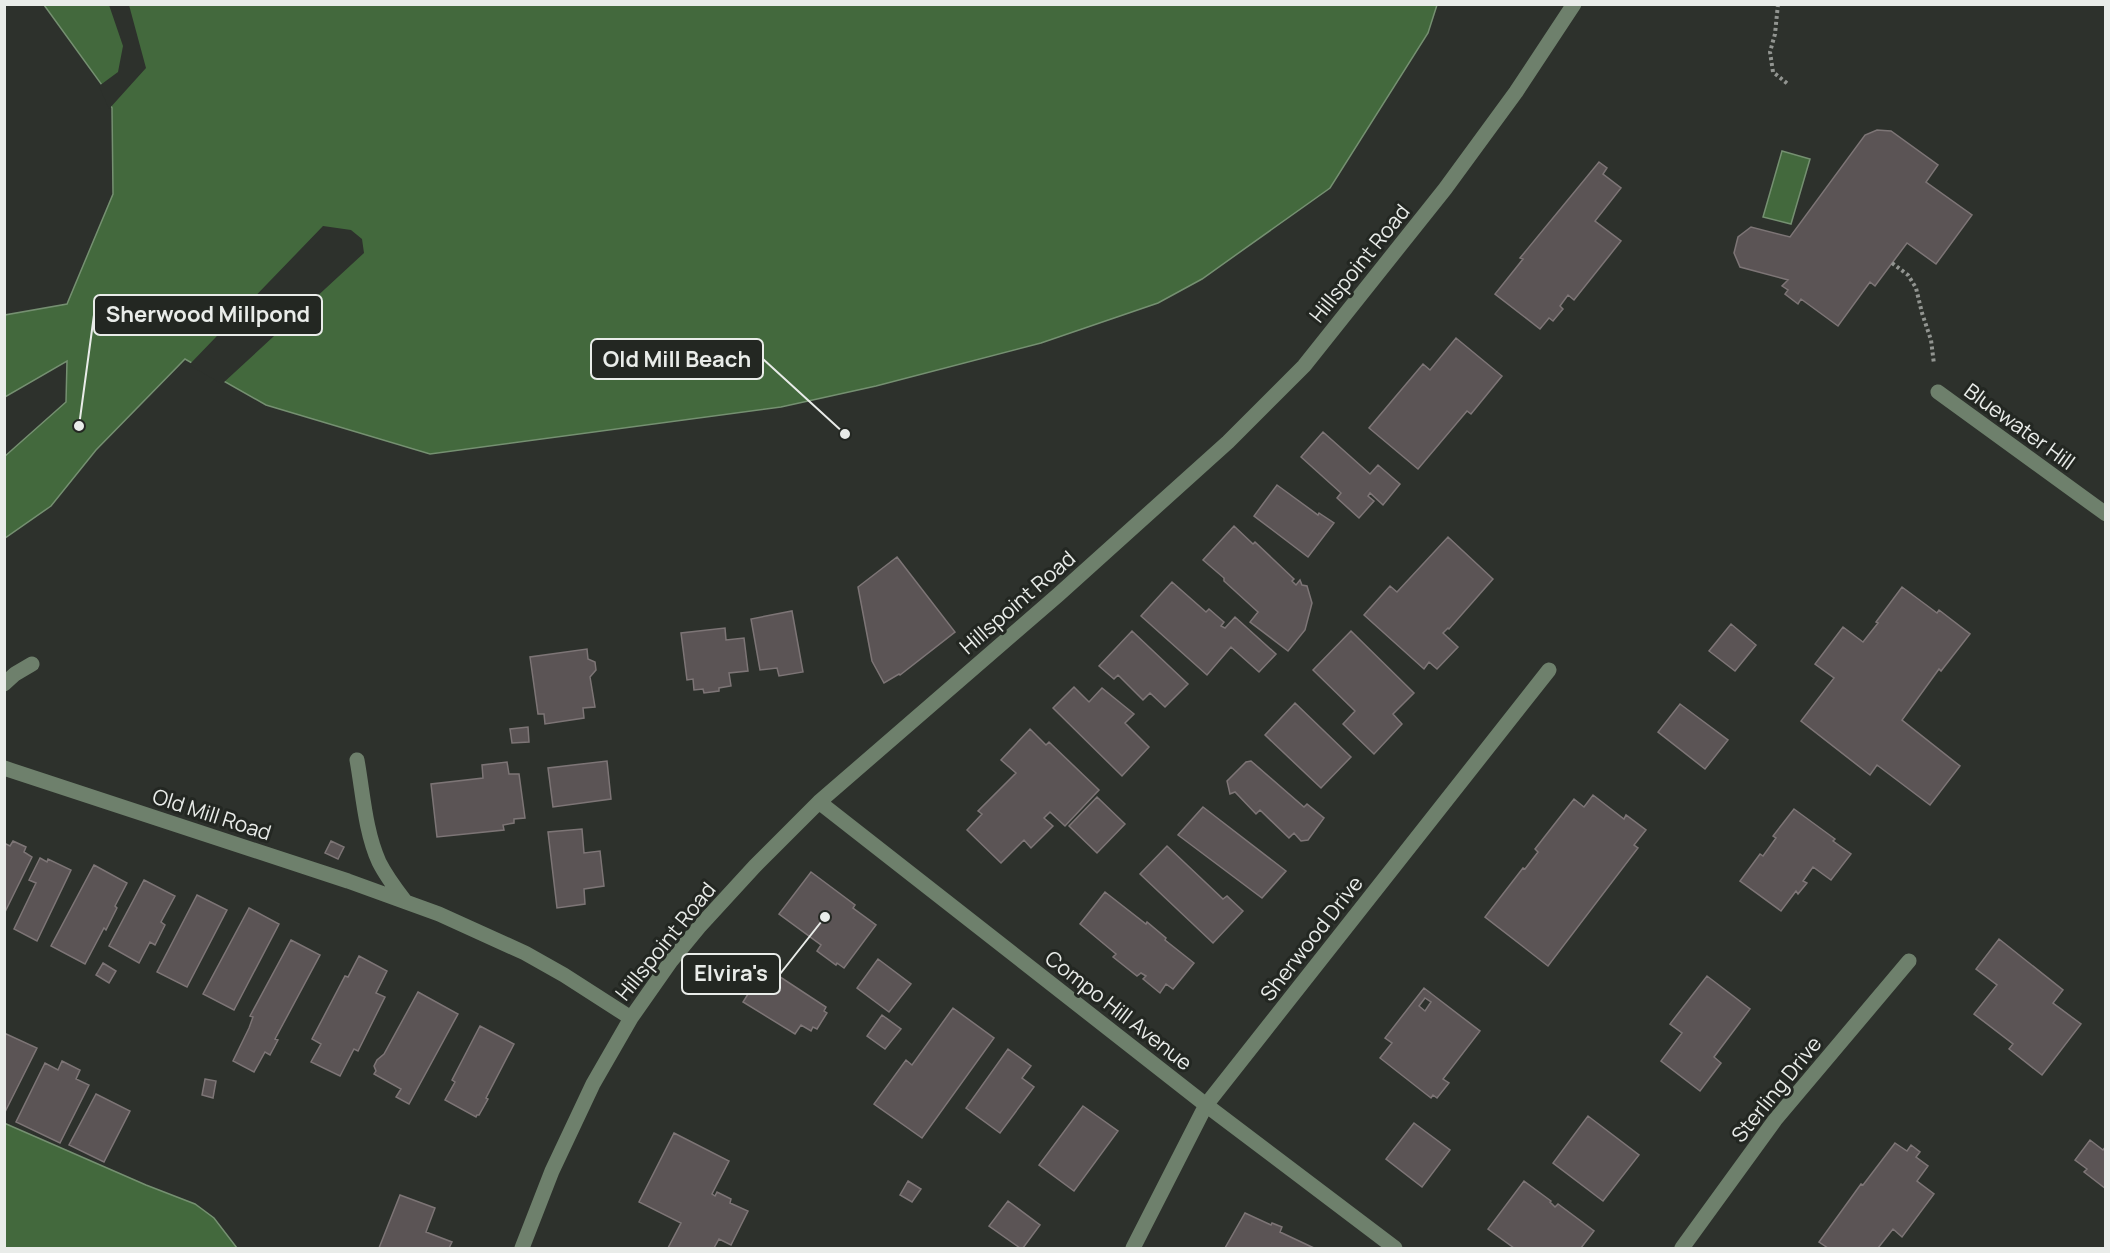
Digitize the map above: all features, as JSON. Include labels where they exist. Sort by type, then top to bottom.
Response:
[{"type":"street","name":"Hillspoint Road","points":[[522,1248],[570,1130],[592,1084],[631,1018],[671,961],[699,927],[755,866],[819,802],[1067,587],[1228,442],[1304,366],[1444,189],[1516,92],[1574,4]]},
{"type":"street","name":"Bluewater Hill","points":[[1938,392],[2106,514]]},
{"type":"street","points":[[4,684],[32,664]]},
{"type":"street","name":"Sherwood Drive","points":[[1133,1248],[1206,1105],[1549,670]]},
{"type":"street","points":[[357,760],[371,840],[389,880],[405,901]]},
{"type":"street","name":"Old Mill Road","points":[[4,768],[405,901],[525,953],[631,1018]]},
{"type":"street","name":"Compo Hill Avenue","points":[[819,802],[1388,1246]]},
{"type":"street","name":"Sterling Drive","points":[[1682,1248],[1775,1120],[1909,961]]},
{"type":"path","points":[[1778,4],[1775,34],[1770,52],[1773,72],[1789,85]]},
{"type":"path","points":[[1892,263],[1908,275],[1916,288],[1931,340],[1938,392]]},
{"type":"shaded area","points":[[44,5],[1437,5],[1428,33],[1330,188],[1202,279],[1158,303],[1041,343],[876,386],[781,407],[430,454],[266,405],[185,359],[96,450],[51,506],[5,538],[4,457],[66,402],[67,361],[5,397],[5,315],[67,304],[113,194],[112,108],[102,85]]},
{"type":"shaded area","points":[[1782,151],[1810,159],[1791,224],[1763,217]]},
{"type":"shaded area","points":[[4,1123],[195,1204],[214,1218],[237,1248],[5,1248]]},
{"type":"pier","points":[[109,5],[129,5],[146,68],[109,109],[99,86],[118,72],[123,46]]},
{"type":"pier","points":[[323,226],[351,230],[362,239],[364,253],[222,384],[189,365]]},
{"type":"building","points":[[1877,130],[1891,131],[1938,165],[1926,182],[1972,215],[1936,264],[1907,243],[1875,286],[1870,282],[1838,326],[1801,299],[1798,304],[1785,294],[1788,290],[1782,286],[1788,280],[1740,267],[1734,253],[1738,237],[1751,227],[1790,237],[1865,135]]},
{"type":"building","points":[[1599,162],[1607,168],[1603,174],[1621,188],[1595,221],[1621,241],[1574,300],[1568,295],[1560,306],[1563,309],[1553,321],[1549,318],[1540,329],[1495,294],[1523,259],[1520,258]]},
{"type":"building","points":[[1456,338],[1502,376],[1471,414],[1467,411],[1418,469],[1369,428],[1423,364],[1430,370]]},
{"type":"building","points":[[1323,432],[1370,474],[1378,465],[1400,484],[1383,505],[1370,493],[1368,496],[1374,501],[1359,518],[1337,498],[1341,493],[1301,457]]},
{"type":"building","points":[[1277,485],[1318,515],[1319,513],[1334,523],[1308,557],[1254,516]]},
{"type":"building","points":[[1234,526],[1253,544],[1255,542],[1294,579],[1292,581],[1296,585],[1300,580],[1302,585],[1307,586],[1312,603],[1305,630],[1288,651],[1250,622],[1258,612],[1203,560]]},
{"type":"building","points":[[1448,537],[1493,579],[1443,633],[1458,647],[1437,669],[1429,662],[1424,669],[1364,615],[1390,586],[1397,592]]},
{"type":"building","points":[[897,557],[955,632],[900,675],[884,683],[872,661],[858,587]]},
{"type":"building","points":[[1172,582],[1206,612],[1209,609],[1224,622],[1221,626],[1225,628],[1235,617],[1276,654],[1259,672],[1231,647],[1207,675],[1141,616]]},
{"type":"building","points":[[1902,587],[1937,613],[1939,610],[1970,634],[1941,671],[1939,669],[1902,720],[1960,766],[1930,805],[1877,765],[1870,775],[1801,721],[1834,678],[1815,664],[1843,627],[1863,642]]},
{"type":"building","points":[[792,611],[803,672],[779,676],[777,668],[760,670],[751,619]]},
{"type":"building","points":[[1731,624],[1756,645],[1735,671],[1709,651]]},
{"type":"building","points":[[725,628],[726,640],[744,638],[748,671],[729,673],[731,686],[719,688],[719,691],[704,693],[703,689],[694,690],[693,679],[687,680],[681,633]]},
{"type":"building","points":[[1132,631],[1188,684],[1165,707],[1150,693],[1143,700],[1118,675],[1114,679],[1099,666]]},
{"type":"building","points":[[1351,631],[1414,693],[1393,714],[1402,724],[1374,754],[1343,724],[1355,711],[1313,670]]},
{"type":"building","points":[[587,649],[588,659],[595,662],[596,670],[590,677],[595,707],[583,708],[584,718],[545,724],[544,714],[538,714],[530,657]]},
{"type":"building","points":[[1074,687],[1089,702],[1102,688],[1134,714],[1125,723],[1149,747],[1122,776],[1053,708]]},
{"type":"building","points":[[1295,703],[1351,757],[1321,788],[1265,735]]},
{"type":"building","points":[[1680,704],[1728,740],[1705,769],[1658,732]]},
{"type":"building","points":[[528,727],[529,742],[512,743],[510,729]]},
{"type":"building","points":[[1030,729],[1046,745],[1049,742],[1099,790],[1065,826],[1050,812],[1044,818],[1053,826],[1031,848],[1024,840],[1001,863],[967,830],[982,814],[978,811],[1016,773],[1001,760]]},
{"type":"building","points":[[607,761],[611,799],[553,807],[548,768]]},
{"type":"building","points":[[1251,761],[1304,807],[1307,804],[1324,818],[1308,840],[1301,841],[1294,833],[1289,838],[1260,810],[1256,814],[1235,792],[1230,794],[1227,781],[1246,762]]},
{"type":"building","points":[[507,762],[509,774],[519,774],[525,818],[514,819],[514,823],[503,825],[504,830],[437,837],[431,784],[483,778],[482,765]]},
{"type":"building","points":[[1593,795],[1624,819],[1626,815],[1646,830],[1634,845],[1638,848],[1548,966],[1485,917],[1538,852],[1535,849],[1574,799],[1584,807]]},
{"type":"building","points":[[1097,797],[1125,824],[1097,853],[1069,826]]},
{"type":"building","points":[[1203,807],[1286,871],[1262,898],[1178,835]]},
{"type":"building","points":[[1794,809],[1835,839],[1833,841],[1851,854],[1831,880],[1813,867],[1803,881],[1807,883],[1798,894],[1796,891],[1781,911],[1740,881],[1760,854],[1763,856],[1776,838],[1773,836]]},
{"type":"building","points":[[582,829],[584,853],[600,851],[604,886],[584,889],[585,904],[557,908],[548,832]]},
{"type":"building","points":[[13,841],[26,847],[24,852],[32,857],[5,912],[4,843],[10,846]]},
{"type":"building","points":[[331,841],[344,847],[338,859],[325,853]]},
{"type":"building","points":[[1167,846],[1223,899],[1227,896],[1243,911],[1213,943],[1140,874]]},
{"type":"building","points":[[40,858],[47,862],[48,859],[71,870],[37,941],[14,929],[36,883],[29,880]]},
{"type":"building","points":[[94,865],[127,883],[106,930],[104,928],[85,964],[51,946]]},
{"type":"building","points":[[811,872],[855,905],[853,908],[876,925],[844,968],[817,951],[821,945],[779,914]]},
{"type":"building","points":[[144,880],[175,896],[161,922],[165,925],[155,945],[150,942],[139,963],[109,946]]},
{"type":"building","points":[[1105,892],[1146,924],[1147,922],[1194,963],[1173,989],[1166,984],[1160,993],[1143,979],[1146,976],[1141,973],[1137,976],[1113,957],[1116,954],[1080,924]]},
{"type":"building","points":[[197,895],[227,910],[187,987],[157,972]]},
{"type":"building","points":[[249,908],[279,924],[234,1010],[203,994]]},
{"type":"building","points":[[1999,939],[2063,990],[2053,1003],[2081,1024],[2042,1075],[2009,1049],[2013,1044],[1974,1014],[1997,985],[1976,969]]},
{"type":"building","points":[[291,940],[320,955],[275,1039],[278,1040],[270,1055],[265,1052],[254,1072],[233,1061],[249,1028],[253,1017],[250,1016]]},
{"type":"building","points":[[359,956],[387,971],[376,993],[385,997],[358,1051],[354,1049],[340,1076],[311,1062],[321,1044],[312,1039],[345,976],[348,977]]},
{"type":"building","points":[[878,959],[911,984],[889,1012],[857,988]]},
{"type":"building","points":[[103,963],[116,971],[109,983],[96,975]]},
{"type":"building","points":[[765,967],[826,1007],[824,1011],[827,1013],[817,1029],[813,1027],[811,1031],[801,1025],[795,1034],[743,1002]]},
{"type":"building","points":[[1707,976],[1750,1009],[1714,1057],[1721,1063],[1700,1091],[1661,1061],[1682,1033],[1670,1024]]},
{"type":"building","points":[[1424,988],[1480,1031],[1443,1079],[1449,1083],[1437,1098],[1433,1095],[1431,1098],[1380,1058],[1392,1043],[1385,1038]],"holes":[[[1425,998],[1431,1002],[1425,1011],[1419,1006]]]},
{"type":"building","points":[[418,992],[458,1014],[409,1104],[396,1097],[401,1089],[374,1074],[376,1071],[374,1066],[384,1054]]},
{"type":"building","points":[[953,1008],[994,1038],[922,1138],[874,1104],[906,1060],[912,1065]]},
{"type":"building","points":[[882,1015],[901,1029],[885,1049],[867,1036]]},
{"type":"building","points":[[480,1026],[514,1044],[486,1098],[488,1099],[476,1117],[445,1100],[455,1082],[452,1080]]},
{"type":"building","points":[[4,1033],[37,1048],[4,1114]]},
{"type":"building","points":[[1008,1049],[1031,1066],[1022,1078],[1034,1087],[1000,1133],[966,1108]]},
{"type":"building","points":[[62,1061],[80,1070],[76,1079],[89,1085],[60,1143],[16,1122],[45,1063],[58,1070]]},
{"type":"building","points":[[205,1079],[216,1081],[213,1098],[202,1095]]},
{"type":"building","points":[[96,1094],[130,1111],[104,1162],[69,1145]]},
{"type":"building","points":[[1083,1106],[1118,1131],[1074,1191],[1039,1165]]},
{"type":"building","points":[[1588,1116],[1639,1155],[1603,1201],[1553,1163]]},
{"type":"building","points":[[1414,1123],[1450,1150],[1422,1187],[1386,1159]]},
{"type":"building","points":[[674,1133],[729,1161],[712,1194],[715,1196],[717,1192],[731,1199],[730,1203],[748,1211],[731,1245],[719,1239],[714,1248],[668,1248],[681,1223],[639,1202]]},
{"type":"building","points":[[2090,1140],[2103,1150],[2106,1146],[2106,1189],[2084,1172],[2087,1169],[2075,1160]]},
{"type":"building","points":[[1895,1143],[1907,1151],[1911,1145],[1920,1152],[1916,1157],[1928,1166],[1917,1181],[1934,1194],[1902,1237],[1893,1229],[1878,1248],[1828,1248],[1819,1242],[1861,1184],[1863,1185]]},
{"type":"building","points":[[908,1181],[921,1189],[912,1202],[900,1195]]},
{"type":"building","points":[[1524,1181],[1551,1201],[1555,1207],[1558,1204],[1594,1231],[1581,1248],[1514,1248],[1488,1229]]},
{"type":"building","points":[[400,1195],[435,1208],[426,1232],[452,1242],[449,1248],[379,1248]]},
{"type":"building","points":[[1008,1201],[1040,1225],[1023,1248],[989,1226]]},
{"type":"building","points":[[1245,1213],[1271,1225],[1272,1223],[1282,1227],[1280,1232],[1314,1248],[1225,1248]]},
{"type":"place","name":"Sherwood Millpond","points":[[79,426]]},
{"type":"place","name":"Old Mill Beach","points":[[845,434]]},
{"type":"place","name":"Elvira's","points":[[825,917]]}]
